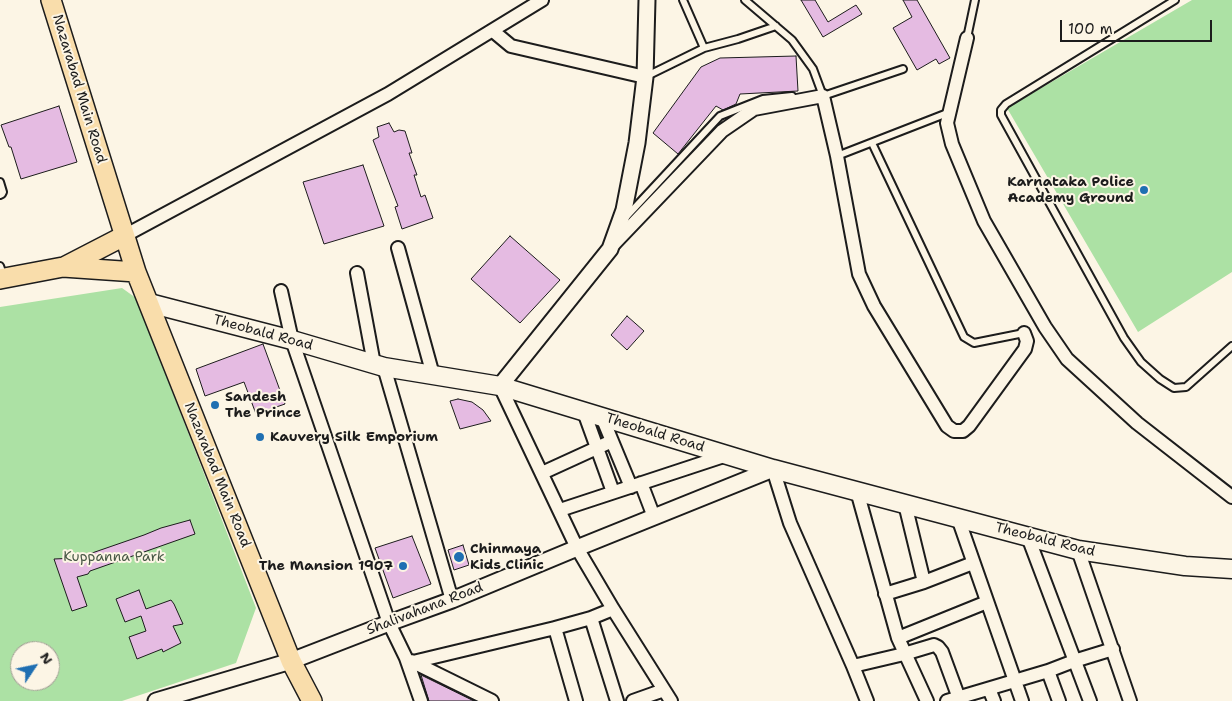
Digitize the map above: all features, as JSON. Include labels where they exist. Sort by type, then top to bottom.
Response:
[{"type":"main road","name":"Nazarabad Main Road","points":[[51,0],[124,236]]},
{"type":"main road","points":[[63,267],[124,236],[149,303]]},
{"type":"main road","points":[[1,275],[63,267],[136,272]]},
{"type":"main road","name":"Nazarabad Main Road","points":[[149,303],[291,661],[312,701]]},
{"type":"main road","name":"Theobald Road","points":[[149,303],[379,365],[500,386],[773,469],[1078,550],[1185,566],[1232,569]]},
{"type":"street","points":[[124,236],[388,94],[542,0]]},
{"type":"street","points":[[610,249],[624,210],[637,143],[645,77],[647,0]]},
{"type":"street","points":[[492,31],[512,46],[645,77]]},
{"type":"street","points":[[967,38],[947,123],[952,144],[984,222],[1045,327],[1067,359],[1137,423],[1232,497]]},
{"type":"street","points":[[635,701],[667,696],[577,548],[500,386],[610,249],[722,131],[754,109],[823,96],[860,274],[874,306],[947,426],[954,431],[963,431],[969,426],[1026,349],[1027,341],[1024,333]]},
{"type":"street","points":[[398,248],[433,375]]},
{"type":"street","points":[[357,273],[379,365],[452,600]]},
{"type":"street","points":[[281,291],[292,340],[389,623],[410,660],[422,701]]},
{"type":"street","points":[[584,412],[613,492]]},
{"type":"street","points":[[602,417],[612,441],[654,517]]},
{"type":"street","points":[[542,473],[612,441]]},
{"type":"street","points":[[560,510],[727,455]]},
{"type":"street","points":[[773,469],[790,523],[867,701]]},
{"type":"street","name":"Shalivahana Road","points":[[156,701],[291,661],[452,600],[773,469]]},
{"type":"street","points":[[857,491],[898,638],[927,701]]},
{"type":"street","points":[[905,504],[924,582]]},
{"type":"street","points":[[958,518],[1022,701]]},
{"type":"street","points":[[1028,537],[1090,701]]},
{"type":"street","points":[[1078,550],[1130,701]]},
{"type":"street","points":[[885,594],[924,582],[973,563]]},
{"type":"street","points":[[898,638],[987,602]]},
{"type":"street","points":[[410,660],[555,628],[591,618],[613,609]]},
{"type":"street","points":[[591,618],[617,701]]},
{"type":"street","points":[[555,628],[576,701]]},
{"type":"street","points":[[852,666],[934,645],[942,652],[955,700],[1113,649]]},
{"type":"street","points":[[410,660],[492,701]]},
{"type":"street","points":[[1048,671],[1059,701]]},
{"type":"street","points":[[989,689],[994,701]]},
{"type":"lane","points":[[683,0],[704,48]]},
{"type":"lane","points":[[745,0],[792,40],[813,69],[823,96],[903,69]]},
{"type":"lane","points":[[967,38],[975,0]]},
{"type":"lane","points":[[1175,0],[1006,104],[1001,115],[1124,338],[1141,362],[1160,379],[1174,388],[1186,387],[1232,346]]},
{"type":"lane","points":[[645,77],[704,48],[776,26]]},
{"type":"lane","points":[[618,225],[720,116],[763,99],[793,96]]},
{"type":"lane","points":[[837,156],[950,112]]},
{"type":"lane","points":[[872,143],[964,337],[974,343],[1024,333]]},
{"type":"lane","points":[[0,182],[3,192],[0,195]]},
{"type":"green space","name":"Karnataka Police Academy Ground","points":[[1192,0],[1232,0],[1232,272],[1138,332],[1007,108]]},
{"type":"green space","name":"Kuppanna Park","points":[[122,288],[136,298],[256,608],[236,663],[122,701],[0,701],[0,307]]},
{"type":"building","points":[[801,0],[815,0],[828,22],[856,5],[862,14],[823,37]]},
{"type":"building","points":[[903,0],[917,0],[950,58],[939,64],[936,59],[917,70],[893,28],[912,17]]},
{"type":"building","points":[[796,56],[798,91],[740,94],[736,104],[723,110],[716,106],[678,154],[653,133],[701,67],[720,58]]},
{"type":"building","points":[[59,106],[77,162],[21,179],[11,147],[9,147],[1,125]]},
{"type":"building","points":[[389,123],[394,132],[399,130],[405,131],[412,153],[409,153],[417,175],[414,175],[421,197],[425,195],[433,218],[402,229],[395,207],[398,206],[373,140],[379,137],[377,127]]},
{"type":"building","points":[[363,165],[384,226],[324,244],[303,182]]},
{"type":"building","points":[[510,236],[560,280],[520,323],[471,279]]},
{"type":"building","points":[[627,316],[644,331],[627,350],[611,335]]},
{"type":"building","points":[[263,344],[285,404],[256,414],[244,382],[205,396],[196,369]]},
{"type":"building","points":[[458,399],[472,402],[483,410],[491,421],[460,429],[450,401]]},
{"type":"building","points":[[190,520],[195,534],[77,577],[87,606],[72,611],[54,559],[76,558],[161,528]]},
{"type":"building","name":"The Mansion 1907","points":[[412,536],[431,584],[393,598],[375,548]]},
{"type":"building","points":[[463,545],[469,565],[454,570],[448,550]]},
{"type":"building","points":[[139,590],[146,609],[171,600],[183,624],[173,626],[181,643],[163,652],[162,649],[137,659],[129,637],[146,631],[141,616],[125,622],[116,599]]},
{"type":"building","points":[[421,675],[474,701],[429,701]]},
{"type":"place","name":"Karnataka Police Academy Ground","points":[[1144,190]]},
{"type":"place","name":"Sandesh The Prince","points":[[215,405]]},
{"type":"place","name":"Kauvery Silk Emporium","points":[[260,437]]},
{"type":"place","name":"Chinmaya Kids Clinic","points":[[459,557]]},
{"type":"place","name":"The Mansion 1907","points":[[403,566]]}]
